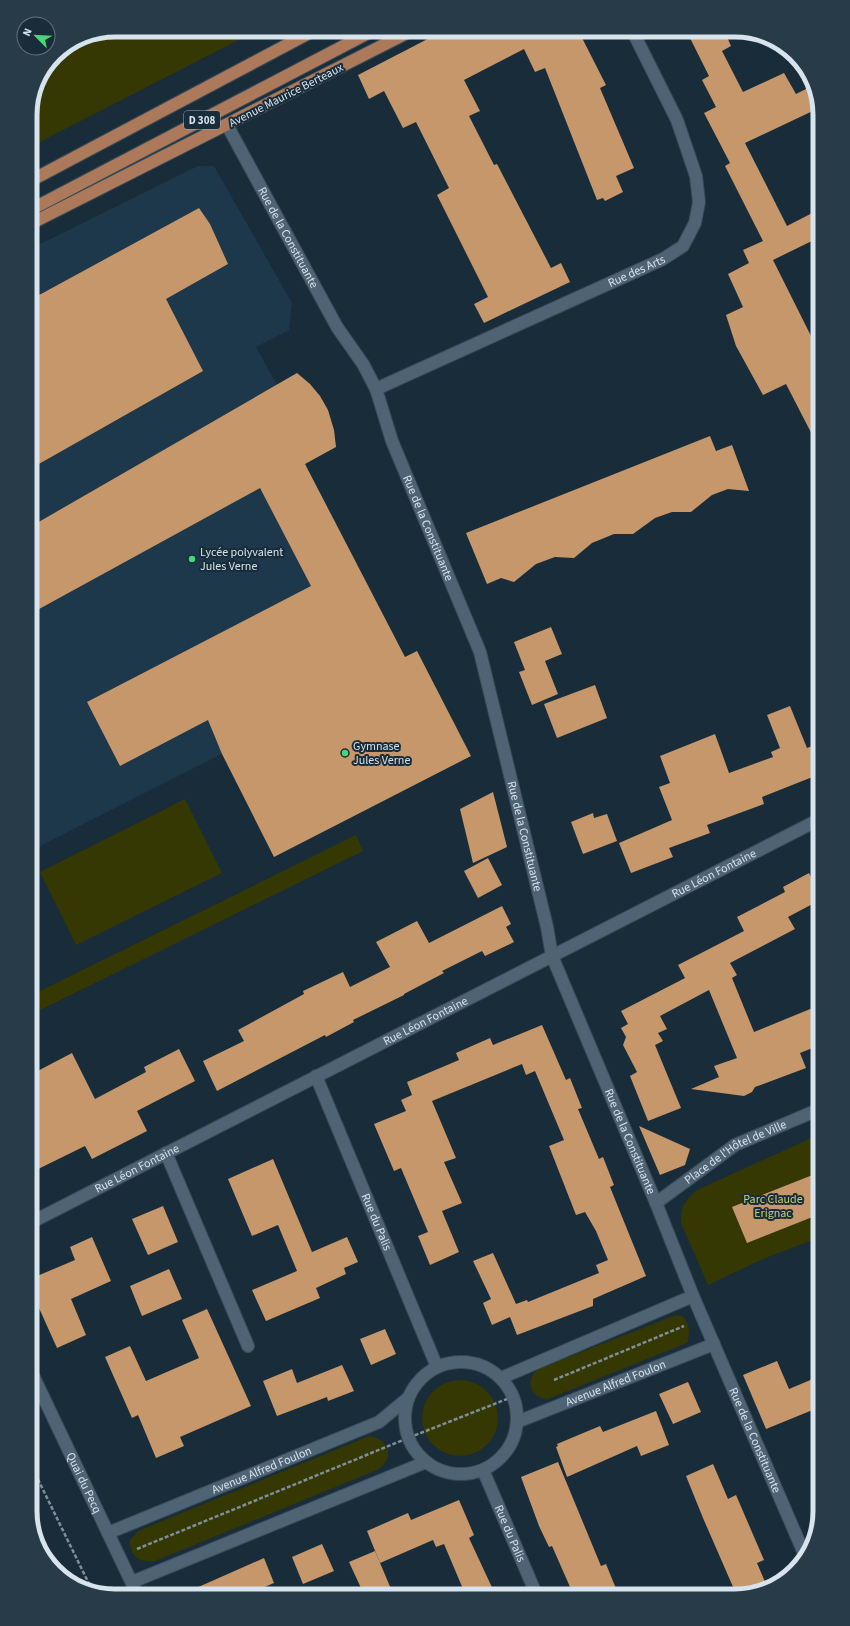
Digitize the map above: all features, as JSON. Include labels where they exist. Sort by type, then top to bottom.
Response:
[{"type":"main road","name":"D 308","points":[[37,178],[302,37]]},
{"type":"main road","name":"Avenue Maurice Berteaux","points":[[37,206],[361,37]]},
{"type":"main road","name":"Avenue Maurice Berteaux","points":[[37,220],[399,37]]},
{"type":"street","name":"Rue des Arts","points":[[376,389],[663,259],[683,246],[695,223],[699,202],[696,176],[677,120],[636,37]]},
{"type":"street","name":"Rue de la Constituante","points":[[227,125],[337,327],[363,364],[376,389],[392,441],[480,652],[545,920],[552,956],[656,1203],[693,1296],[803,1550]]},
{"type":"street","name":"Rue Léon Fontaine","points":[[37,1219],[813,823]]},
{"type":"street","name":"Rue du Palis","points":[[316,1076],[437,1367]]},
{"type":"street","name":"Place de l'Hôtel de Ville","points":[[656,1203],[735,1145],[813,1112]]},
{"type":"street","points":[[166,1153],[248,1346]]},
{"type":"street","points":[[501,1378],[693,1296]]},
{"type":"street","name":"Avenue Alfred Foulon","points":[[517,1422],[714,1344]]},
{"type":"street","name":"Avenue Alfred Foulon","points":[[108,1533],[380,1422],[408,1398],[415,1386],[426,1374],[437,1367],[454,1362],[471,1363],[488,1368],[501,1378],[513,1396],[516,1407],[517,1422],[513,1439],[504,1454],[483,1470],[458,1474],[441,1471],[426,1462],[414,1449],[408,1438],[405,1416],[408,1398]]},
{"type":"street","name":"Quai du Pecq","points":[[37,1384],[135,1589]]},
{"type":"street","points":[[132,1582],[426,1462]]},
{"type":"street","name":"Rue du Palis","points":[[483,1470],[534,1589]]},
{"type":"path","points":[[550,1381],[689,1325]]},
{"type":"path","points":[[132,1551],[513,1396]]},
{"type":"path","points":[[37,1477],[89,1585]]},
{"type":"shaded area","name":"Lycée polyvalent Jules Verne","points":[[198,166],[214,166],[292,303],[289,330],[256,347],[277,385],[297,373],[310,384],[320,396],[328,410],[334,430],[336,447],[281,477],[310,475],[405,657],[221,752],[222,754],[37,847],[37,246]]},
{"type":"green space","points":[[115,37],[244,37],[37,143],[38,104],[45,80],[53,67],[63,56],[80,45],[90,41]]},
{"type":"green space","points":[[185,799],[222,873],[76,945],[40,872]]},
{"type":"green space","points":[[356,835],[363,851],[37,1012],[37,993]]},
{"type":"green space","name":"Parc Claude Erignac","points":[[813,1137],[813,1249],[810,1241],[763,1259],[708,1285],[681,1223],[682,1208],[686,1201],[697,1190]]},
{"type":"green space","points":[[676,1315],[684,1317],[689,1328],[688,1342],[548,1399],[536,1395],[533,1391],[530,1382],[535,1372],[540,1368]]},
{"type":"green space","points":[[453,1380],[467,1380],[481,1386],[492,1397],[498,1411],[498,1425],[495,1433],[487,1445],[481,1450],[467,1456],[453,1456],[439,1450],[428,1439],[422,1425],[422,1411],[428,1397],[439,1386]]},
{"type":"green space","points":[[369,1436],[381,1441],[388,1450],[387,1460],[377,1470],[155,1561],[140,1560],[132,1551],[130,1540],[138,1531]]},
{"type":"building","points":[[431,37],[582,37],[606,85],[600,88],[634,168],[616,176],[623,192],[605,201],[603,198],[597,200],[545,68],[535,72],[524,49],[464,80],[480,111],[469,116],[494,165],[497,164],[551,268],[561,263],[570,282],[484,323],[474,304],[488,297],[437,195],[449,188],[416,122],[403,128],[384,91],[369,99],[358,75]]},
{"type":"building","points":[[690,37],[727,37],[731,46],[722,51],[743,92],[784,73],[796,94],[808,88],[812,99],[813,111],[745,143],[787,226],[813,213],[813,240],[773,260],[813,340],[813,436],[786,384],[763,395],[736,346],[726,315],[743,307],[728,274],[749,263],[743,250],[763,241],[725,166],[730,163],[704,113],[716,107],[702,80],[709,76]]},
{"type":"building","points":[[199,208],[210,224],[228,264],[166,299],[203,371],[37,465],[37,296]]},
{"type":"building","points":[[297,373],[310,384],[320,396],[328,410],[334,430],[336,447],[305,464],[405,657],[417,651],[471,756],[274,857],[222,754],[208,720],[120,766],[87,702],[311,586],[260,488],[37,610],[37,523]]},
{"type":"building","points":[[710,436],[716,451],[732,445],[749,491],[728,489],[712,495],[691,512],[672,512],[655,518],[633,534],[614,534],[592,543],[574,558],[555,557],[536,564],[514,582],[501,578],[487,584],[466,533]]},
{"type":"building","points":[[551,627],[562,654],[545,661],[558,694],[532,705],[519,672],[525,670],[514,642]]},
{"type":"building","points":[[595,685],[607,718],[557,738],[544,704]]},
{"type":"building","points":[[790,706],[807,748],[813,746],[813,777],[762,797],[764,804],[707,825],[710,833],[669,848],[673,857],[631,873],[619,843],[672,820],[659,787],[670,783],[660,756],[715,734],[729,773],[773,757],[771,752],[780,748],[767,715]]},
{"type":"building","points":[[493,792],[507,847],[473,863],[460,809]]},
{"type":"building","points":[[593,813],[594,818],[607,814],[617,841],[583,854],[571,822]]},
{"type":"building","points":[[488,858],[502,885],[478,898],[464,871]]},
{"type":"building","points":[[809,873],[813,881],[813,904],[788,917],[795,929],[730,963],[737,975],[732,978],[754,1032],[813,1008],[813,1048],[800,1053],[806,1068],[755,1087],[752,1092],[744,1096],[691,1089],[719,1077],[714,1066],[737,1058],[709,990],[660,1016],[667,1029],[658,1033],[663,1041],[655,1045],[681,1108],[648,1121],[630,1076],[637,1072],[623,1045],[626,1037],[621,1028],[628,1024],[621,1011],[685,978],[678,965],[744,931],[737,917],[785,892],[783,887]]},
{"type":"building","points":[[502,906],[511,924],[506,927],[514,942],[485,956],[482,951],[442,971],[444,973],[353,1020],[354,1022],[326,1037],[325,1035],[217,1091],[203,1061],[244,1041],[238,1030],[304,994],[303,991],[343,972],[350,987],[390,967],[376,942],[417,921],[429,943]]},
{"type":"building","points":[[542,1025],[566,1080],[570,1078],[582,1108],[578,1109],[599,1159],[603,1157],[614,1185],[610,1187],[646,1276],[593,1299],[593,1306],[517,1335],[510,1317],[492,1325],[483,1303],[491,1299],[473,1261],[493,1253],[516,1304],[527,1300],[528,1302],[599,1273],[596,1265],[608,1260],[596,1231],[585,1212],[576,1215],[549,1146],[564,1140],[535,1071],[526,1075],[522,1064],[432,1101],[456,1158],[444,1162],[462,1203],[442,1211],[459,1252],[430,1265],[418,1236],[428,1232],[401,1168],[394,1171],[374,1124],[406,1111],[401,1100],[412,1095],[407,1082],[459,1060],[456,1053],[490,1038],[493,1045]]},
{"type":"building","points":[[179,1049],[195,1081],[137,1111],[147,1131],[92,1159],[85,1146],[37,1170],[37,1071],[72,1053],[95,1099],[146,1072],[144,1067]]},
{"type":"building","points":[[639,1126],[690,1149],[685,1165],[660,1175]]},
{"type":"building","points":[[273,1159],[312,1252],[347,1237],[358,1262],[344,1268],[346,1274],[316,1288],[320,1298],[266,1321],[252,1290],[297,1271],[278,1225],[252,1236],[228,1179]]},
{"type":"building","points":[[813,1175],[813,1217],[747,1243],[732,1207]]},
{"type":"building","points":[[163,1206],[178,1242],[148,1255],[132,1219]]},
{"type":"building","points":[[92,1237],[111,1281],[71,1299],[86,1335],[57,1348],[37,1304],[37,1276],[75,1260],[70,1247]]},
{"type":"building","points":[[169,1269],[182,1299],[142,1316],[130,1286]]},
{"type":"building","points":[[207,1309],[251,1406],[180,1437],[184,1446],[156,1458],[138,1415],[132,1418],[105,1357],[130,1346],[146,1381],[199,1358],[182,1320]]},
{"type":"building","points":[[385,1329],[396,1354],[371,1365],[360,1339]]},
{"type":"building","points":[[777,1361],[789,1389],[813,1379],[813,1410],[766,1429],[743,1375]]},
{"type":"building","points":[[342,1365],[354,1391],[328,1401],[327,1397],[277,1416],[263,1381],[292,1369],[297,1383]]},
{"type":"building","points":[[688,1382],[701,1412],[673,1424],[659,1394]]},
{"type":"building","points":[[656,1411],[669,1445],[641,1456],[637,1446],[567,1477],[556,1447],[558,1446],[557,1444],[600,1426],[603,1432]]},
{"type":"building","points":[[558,1462],[601,1566],[606,1564],[616,1589],[571,1589],[552,1546],[549,1547],[539,1526],[521,1477]]},
{"type":"building","points":[[713,1464],[728,1499],[736,1495],[764,1560],[757,1563],[765,1583],[751,1588],[734,1589],[686,1476]]},
{"type":"building","points":[[459,1500],[474,1535],[469,1538],[493,1589],[463,1589],[444,1544],[436,1547],[433,1540],[380,1563],[367,1531],[408,1513],[411,1520]]},
{"type":"building","points":[[322,1544],[334,1571],[303,1584],[292,1557]]},
{"type":"building","points":[[375,1551],[391,1589],[361,1588],[349,1562]]},
{"type":"building","points":[[264,1558],[274,1583],[260,1589],[194,1589]]},
{"type":"place","name":"Lycée polyvalent Jules Verne","points":[[192,559]]},
{"type":"place","name":"Gymnase Jules Verne","points":[[345,753]]}]
